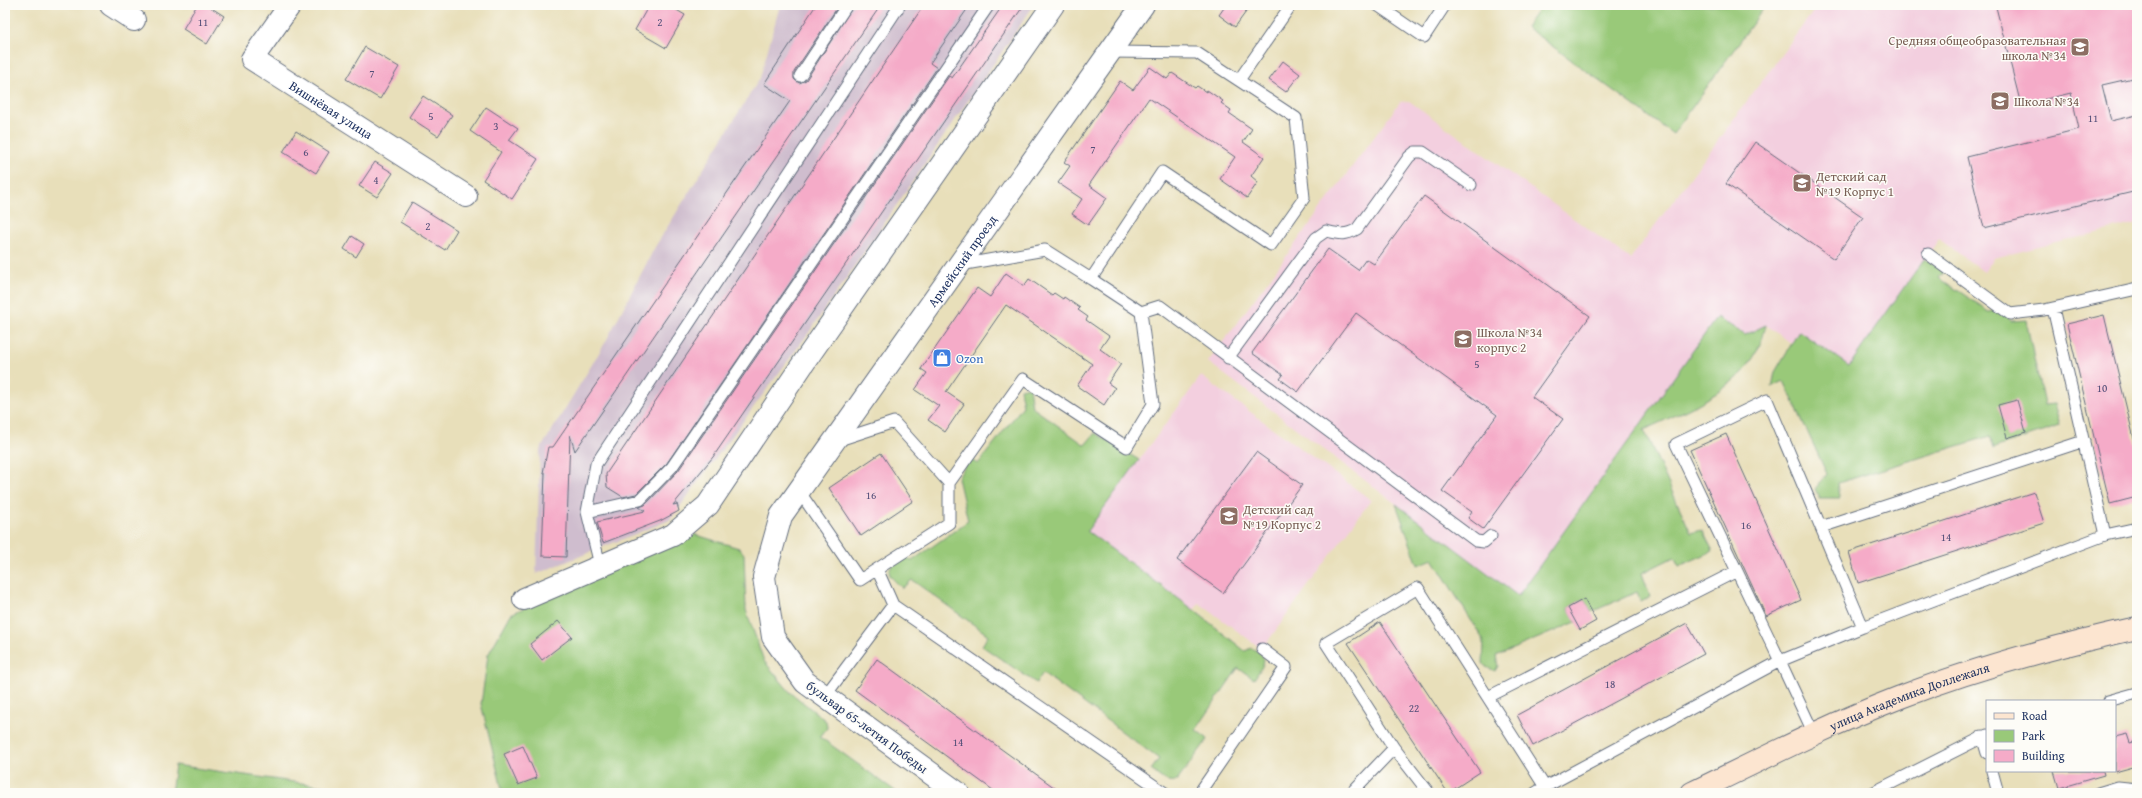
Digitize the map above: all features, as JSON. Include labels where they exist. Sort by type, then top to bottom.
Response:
[{"type":"main road","name":"улица Академика Доллежаля","points":[[1692,793],[1814,734],[1898,698],[1987,667],[2096,637],[2137,628]]},
{"type":"street","points":[[111,5],[134,20]]},
{"type":"street","name":"Вишнёвая улица","points":[[290,5],[252,58],[466,196]]},
{"type":"street","points":[[524,599],[673,535],[708,505],[807,358],[1053,5]]},
{"type":"street","name":"Армейский проезд","points":[[781,516],[1143,5]]},
{"type":"street","name":"бульвар 65-летия Победы","points":[[781,516],[764,577],[773,637],[805,682],[958,793]]},
{"type":"lane","points":[[800,76],[847,5]]},
{"type":"lane","points":[[600,566],[586,512],[596,464],[900,5]]},
{"type":"lane","points":[[586,512],[640,500],[672,467],[989,5]]},
{"type":"lane","points":[[1239,80],[1291,5]]},
{"type":"lane","points":[[1377,5],[1424,37],[1445,5]]},
{"type":"lane","points":[[1091,279],[1162,172],[1271,245],[1304,198],[1296,118],[1197,52],[1110,52]]},
{"type":"lane","points":[[1228,358],[1316,238],[1326,231],[1340,235],[1348,234],[1357,229],[1409,157],[1415,152],[1423,152],[1471,184]]},
{"type":"lane","points":[[799,492],[860,580],[949,523],[949,483],[1023,379],[1127,447],[1153,404],[1141,312],[1045,250],[959,265]]},
{"type":"lane","points":[[1928,254],[2010,314],[2053,308],[2137,289]]},
{"type":"lane","points":[[1141,312],[1160,306],[1476,541],[1484,542],[1491,536]]},
{"type":"lane","points":[[2053,308],[2105,535]]},
{"type":"lane","points":[[1814,734],[1676,444],[1767,400],[1863,627]]},
{"type":"lane","points":[[834,442],[894,422],[949,483]]},
{"type":"lane","points":[[1821,527],[2084,441]]},
{"type":"lane","points":[[1429,793],[1394,748],[1326,643],[1418,588],[1488,698],[1540,790],[1780,661],[1863,627],[2105,535],[2137,528]]},
{"type":"lane","points":[[876,569],[893,605],[1165,793]]},
{"type":"lane","points":[[1488,698],[1737,571]]},
{"type":"lane","points":[[825,696],[893,605]]},
{"type":"lane","points":[[1203,792],[1286,667],[1262,649]]},
{"type":"lane","points":[[2112,700],[2137,693]]},
{"type":"lane","points":[[1872,793],[1985,735]]},
{"type":"lane","points":[[1351,793],[1394,748]]},
{"type":"lane","points":[[1992,772],[1998,793]]},
{"type":"lane","points":[[2098,793],[2118,788],[2137,789]]},
{"type":"shaded area","points":[[780,5],[1034,5],[810,331],[670,520],[536,574],[540,450],[605,343],[655,247],[760,78]]},
{"type":"shaded area","points":[[1818,5],[2137,5],[2137,223],[1994,258],[1984,272],[1939,239],[1849,366],[1799,331],[1791,343],[1766,325],[1745,335],[1717,317],[1518,596],[1208,362],[1400,102],[1409,101],[1630,259]]},
{"type":"shaded area","name":"Детский сад №19 Корпус 2","points":[[1201,376],[1371,500],[1262,649],[1199,603],[1194,610],[1087,531]]},
{"type":"green space","points":[[1542,5],[1766,5],[1673,134],[1526,27]]},
{"type":"green space","points":[[1924,259],[1944,272],[1939,278],[1990,312],[1997,309],[2011,321],[2026,320],[2044,405],[2054,404],[2060,426],[1994,448],[1990,436],[1838,483],[1840,498],[1819,498],[1815,489],[1827,474],[1784,381],[1772,387],[1775,372],[1799,331],[1849,366]]},
{"type":"green space","points":[[1717,317],[1745,335],[1766,325],[1763,337],[1749,364],[1738,377],[1724,388],[1692,407],[1644,430],[1691,533],[1702,530],[1713,551],[1679,566],[1674,557],[1642,573],[1650,597],[1641,602],[1637,592],[1591,612],[1584,599],[1568,608],[1576,622],[1496,656],[1498,666],[1495,671],[1486,667],[1483,663],[1484,641],[1433,559],[1418,565],[1396,504],[1518,596]]},
{"type":"green space","points":[[1029,387],[1032,407],[1085,445],[1095,433],[1139,460],[1087,531],[1194,610],[1245,651],[1251,648],[1257,651],[1263,658],[1263,665],[1254,679],[1238,668],[1196,730],[1208,739],[1177,781],[1166,780],[1151,770],[1159,759],[1043,673],[1036,683],[982,646],[988,635],[912,580],[902,588],[890,576],[889,571],[893,564],[904,556],[912,561],[968,521],[958,478],[969,459],[978,464],[1023,406],[1020,389]]},
{"type":"green space","points":[[693,534],[739,548],[744,554],[746,610],[764,661],[790,692],[826,721],[827,728],[820,737],[898,793],[503,793],[481,704],[488,655],[511,614],[603,572]]},
{"type":"green space","points":[[175,765],[371,793],[171,793]]},
{"type":"building","points":[[197,5],[207,5],[224,16],[207,44],[183,29]]},
{"type":"building","points":[[649,5],[668,5],[685,15],[666,48],[635,30]]},
{"type":"building","points":[[816,5],[839,5],[794,72],[794,79],[799,83],[806,80],[854,5],[881,5],[575,451],[570,435],[566,557],[542,556],[545,473],[543,473],[548,447],[553,447],[790,101],[764,84]]},
{"type":"building","points":[[924,5],[970,5],[930,63],[937,68],[667,463],[636,494],[623,497],[607,487],[606,474]]},
{"type":"building","points":[[1003,5],[1024,5],[713,457],[673,505],[677,504],[679,511],[660,521],[603,543],[597,522],[645,511],[639,507],[645,505],[678,471],[949,76],[952,78]]},
{"type":"building","points":[[1226,5],[1251,5],[1235,27],[1219,15]]},
{"type":"building","points":[[2005,5],[2137,5],[2137,77],[2102,85],[2111,121],[2137,115],[2137,191],[1984,228],[1967,157],[2079,129],[2071,93],[2021,105],[1996,7]]},
{"type":"building","points":[[365,47],[399,67],[380,99],[346,79]]},
{"type":"building","points":[[1283,61],[1300,74],[1286,92],[1269,80]]},
{"type":"building","points":[[1150,67],[1167,79],[1172,73],[1195,88],[1197,86],[1206,92],[1207,90],[1223,101],[1221,103],[1231,110],[1229,113],[1252,129],[1243,142],[1264,157],[1251,176],[1258,182],[1247,198],[1220,179],[1235,157],[1149,98],[1089,185],[1107,198],[1088,225],[1072,214],[1082,199],[1058,183],[1070,166],[1064,162],[1120,81],[1133,90]]},
{"type":"building","points":[[423,96],[452,115],[438,136],[409,117]]},
{"type":"building","points":[[486,107],[518,128],[509,140],[538,159],[512,199],[483,180],[501,152],[470,131]]},
{"type":"building","points":[[296,131],[329,152],[316,173],[283,152]]},
{"type":"building","points":[[1755,142],[1863,217],[1834,259],[1726,184]]},
{"type":"building","points":[[375,162],[393,173],[377,197],[359,186]]},
{"type":"building","name":"Школа №34 корпус 2","points":[[1424,196],[1590,316],[1532,397],[1563,419],[1483,529],[1468,518],[1472,512],[1442,491],[1497,415],[1356,313],[1298,392],[1280,379],[1283,375],[1252,353],[1328,249],[1358,270],[1366,259],[1374,264]]},
{"type":"building","points":[[412,202],[457,230],[445,250],[400,222]]},
{"type":"building","points":[[352,236],[364,244],[356,257],[344,249]]},
{"type":"building","points":[[1006,273],[1024,286],[1029,279],[1052,295],[1054,293],[1063,299],[1064,297],[1080,308],[1078,310],[1088,317],[1086,320],[1109,336],[1100,349],[1121,364],[1108,383],[1115,388],[1104,405],[1077,386],[1092,364],[1006,305],[946,392],[964,404],[945,432],[928,420],[939,406],[915,390],[927,373],[921,369],[977,288],[990,297]]},
{"type":"building","points":[[2104,315],[2137,451],[2137,497],[2110,504],[2067,324]]},
{"type":"building","points":[[2017,400],[2026,432],[2007,438],[1998,405]]},
{"type":"building","points":[[1726,434],[1801,600],[1766,616],[1690,450]]},
{"type":"building","points":[[1256,452],[1302,485],[1223,593],[1177,560]]},
{"type":"building","points":[[881,453],[913,501],[861,536],[829,488]]},
{"type":"building","points":[[2034,492],[2044,523],[1858,583],[1849,552]]},
{"type":"building","points":[[1584,599],[1596,621],[1580,630],[1568,608]]},
{"type":"building","points":[[558,621],[572,637],[542,660],[530,644]]},
{"type":"building","points":[[1380,622],[1480,772],[1448,793],[1348,643]]},
{"type":"building","points":[[1687,623],[1704,654],[1533,746],[1517,715]]},
{"type":"building","points":[[877,659],[1062,793],[997,793],[855,690]]},
{"type":"building","points":[[2127,734],[2130,743],[2137,741],[2137,766],[2116,772],[2116,737]]},
{"type":"building","points":[[523,746],[537,778],[518,785],[504,754]]},
{"type":"building","points":[[2054,772],[2103,772],[2104,775],[2059,788]]},
{"type":"place","name":"Средняя общеобразовательная школа №34","points":[[2080,47]]},
{"type":"place","name":"Школа №34","points":[[2000,101]]},
{"type":"place","name":"Детский сад №19 Корпус 1","points":[[1802,183]]},
{"type":"place","name":"Школа №34 корпус 2","points":[[1463,339]]},
{"type":"place","name":"Ozon","points":[[942,358]]},
{"type":"place","name":"Детский сад №19 Корпус 2","points":[[1229,516]]}]
